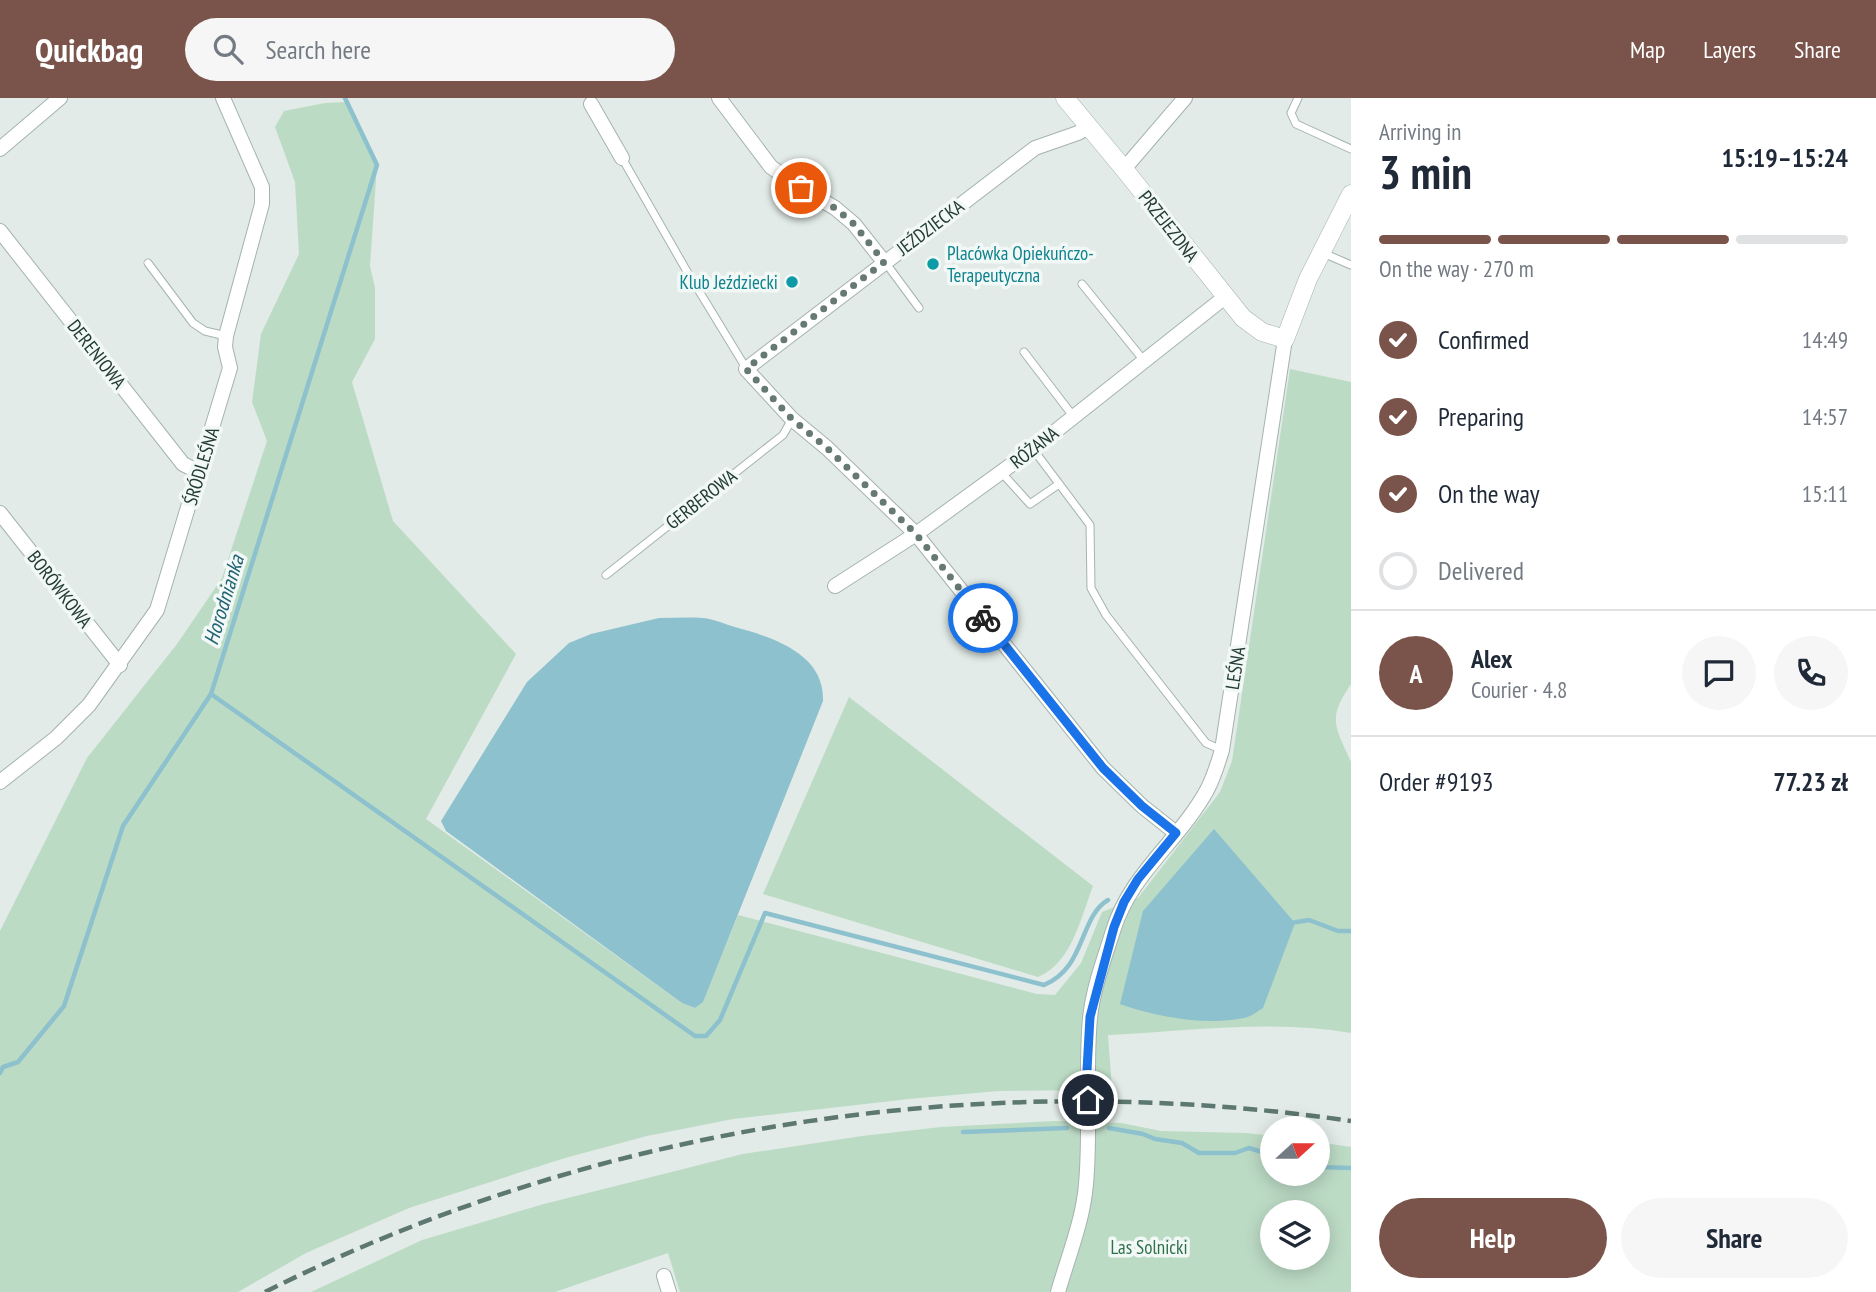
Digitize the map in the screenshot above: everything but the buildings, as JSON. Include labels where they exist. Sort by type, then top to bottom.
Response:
[{"type":"street","name":"ŚRÓDLEŚNA","points":[[0,782],[56,738],[89,705],[157,610],[230,368],[225,347],[226,336],[262,204],[262,187],[223,98]]},
{"type":"street","points":[[719,98],[771,167],[845,216],[884,262]]},
{"type":"street","name":"PRZEJEZDNA","points":[[1065,98],[1242,318],[1255,328],[1285,339]]},
{"type":"street","points":[[1124,169],[1185,98]]},
{"type":"street","points":[[0,149],[56,99]]},
{"type":"street","points":[[592,100],[622,158]]},
{"type":"street","name":"JEŹDZIECKA","points":[[746,369],[1035,148],[1090,126]]},
{"type":"street","name":"LEŚNA","points":[[1058,1292],[1081,1217],[1086,1184],[1090,1017],[1114,927],[1124,902],[1138,879],[1209,788],[1222,750],[1285,339],[1308,279],[1351,194]]},
{"type":"street","name":"DERENIOWA","points":[[0,231],[183,464],[199,471]]},
{"type":"street","name":"RÓŻANA","points":[[835,586],[916,534],[1033,449],[1225,297]]},
{"type":"street","points":[[746,369],[792,419],[827,448],[916,534],[1103,768],[1142,806],[1176,833]]},
{"type":"street","name":"BORÓWKOWA","points":[[0,513],[120,665]]},
{"type":"street","points":[[664,1276],[668,1292]]},
{"type":"lane","points":[[1298,98],[1291,113],[1296,124],[1351,149]]},
{"type":"lane","points":[[622,158],[746,369]]},
{"type":"lane","points":[[1322,253],[1351,265]]},
{"type":"lane","points":[[884,262],[919,308]]},
{"type":"lane","points":[[148,263],[193,323],[205,331],[226,336]]},
{"type":"lane","points":[[1082,284],[1145,362]]},
{"type":"lane","points":[[1024,352],[1073,416]]},
{"type":"lane","name":"GERBEROWA","points":[[606,575],[783,435],[792,419]]},
{"type":"lane","points":[[1033,449],[1090,525],[1091,588],[1106,615],[1206,743],[1222,750]]},
{"type":"lane","points":[[1001,472],[1030,504],[1059,484]]},
{"type":"green space","points":[[347,102],[377,165],[370,266],[375,288],[375,339],[352,382],[393,521],[516,654],[426,819],[682,1003],[695,1008],[703,1001],[738,915],[1037,994],[1055,995],[1081,963],[1102,912],[1138,898],[1220,792],[1232,761],[1290,369],[1351,382],[1351,684],[1339,706],[1336,723],[1351,762],[1351,1033],[1260,1026],[1108,1035],[1112,1090],[998,1091],[909,1099],[733,1119],[647,1136],[565,1158],[409,1208],[306,1253],[238,1292],[0,1292],[0,931],[87,758],[177,644],[222,578],[267,441],[252,402],[261,334],[299,254],[295,182],[275,127],[284,111],[325,103]]},
{"type":"green space","points":[[849,697],[1093,886],[1074,938],[1050,970],[1038,977],[763,894]]},
{"type":"green space","name":"Las Solnicki","points":[[1054,1121],[1121,1123],[1161,1131],[1260,1135],[1260,1186],[1330,1186],[1330,1144],[1351,1147],[1351,1292],[680,1292],[668,1253],[555,1292],[311,1292],[422,1240],[544,1204],[743,1154],[941,1127]]},
{"type":"water","points":[[659,618],[707,619],[779,642],[806,659],[815,671],[821,684],[823,701],[703,1002],[695,1008],[682,1003],[446,831],[441,821],[527,682],[569,643],[591,634]]},
{"type":"water","points":[[1214,829],[1295,923],[1263,1008],[1246,1017],[1198,1021],[1149,1013],[1120,1004],[1143,911]]},
{"type":"waterway","name":"Horodnianka","points":[[0,1073],[3,1067],[18,1062],[64,1006],[123,826],[211,694],[377,165],[345,98]]},
{"type":"waterway","points":[[211,694],[695,1036],[706,1036],[720,1020],[765,913],[1044,985],[1068,967],[1092,918],[1108,900]]},
{"type":"waterway","points":[[1291,923],[1309,920],[1338,931],[1351,931]]},
{"type":"waterway","points":[[963,1132],[1067,1128]]},
{"type":"waterway","points":[[1109,1128],[1182,1143],[1199,1153],[1235,1153],[1249,1148],[1260,1151]]},
{"type":"waterway","points":[[1330,1167],[1351,1168]]},
{"type":"railway","points":[[265,1292],[393,1234],[524,1187],[658,1150],[795,1123],[933,1107],[1072,1101],[1212,1106],[1351,1121]]},
{"type":"way so far","points":[[801,188],[835,208],[854,224],[884,262],[746,369],[792,419],[827,448],[916,534],[983,618]]},
{"type":"place","name":"Placówka Opiekuńczo- Terapeutyczna","points":[[933,264]]},
{"type":"place","name":"Klub Jeździecki","points":[[792,282]]},
{"type":"route","points":[[983,618],[1103,768],[1142,806],[1176,833],[1138,879],[1124,902],[1114,927],[1090,1017],[1088,1100]]}]
